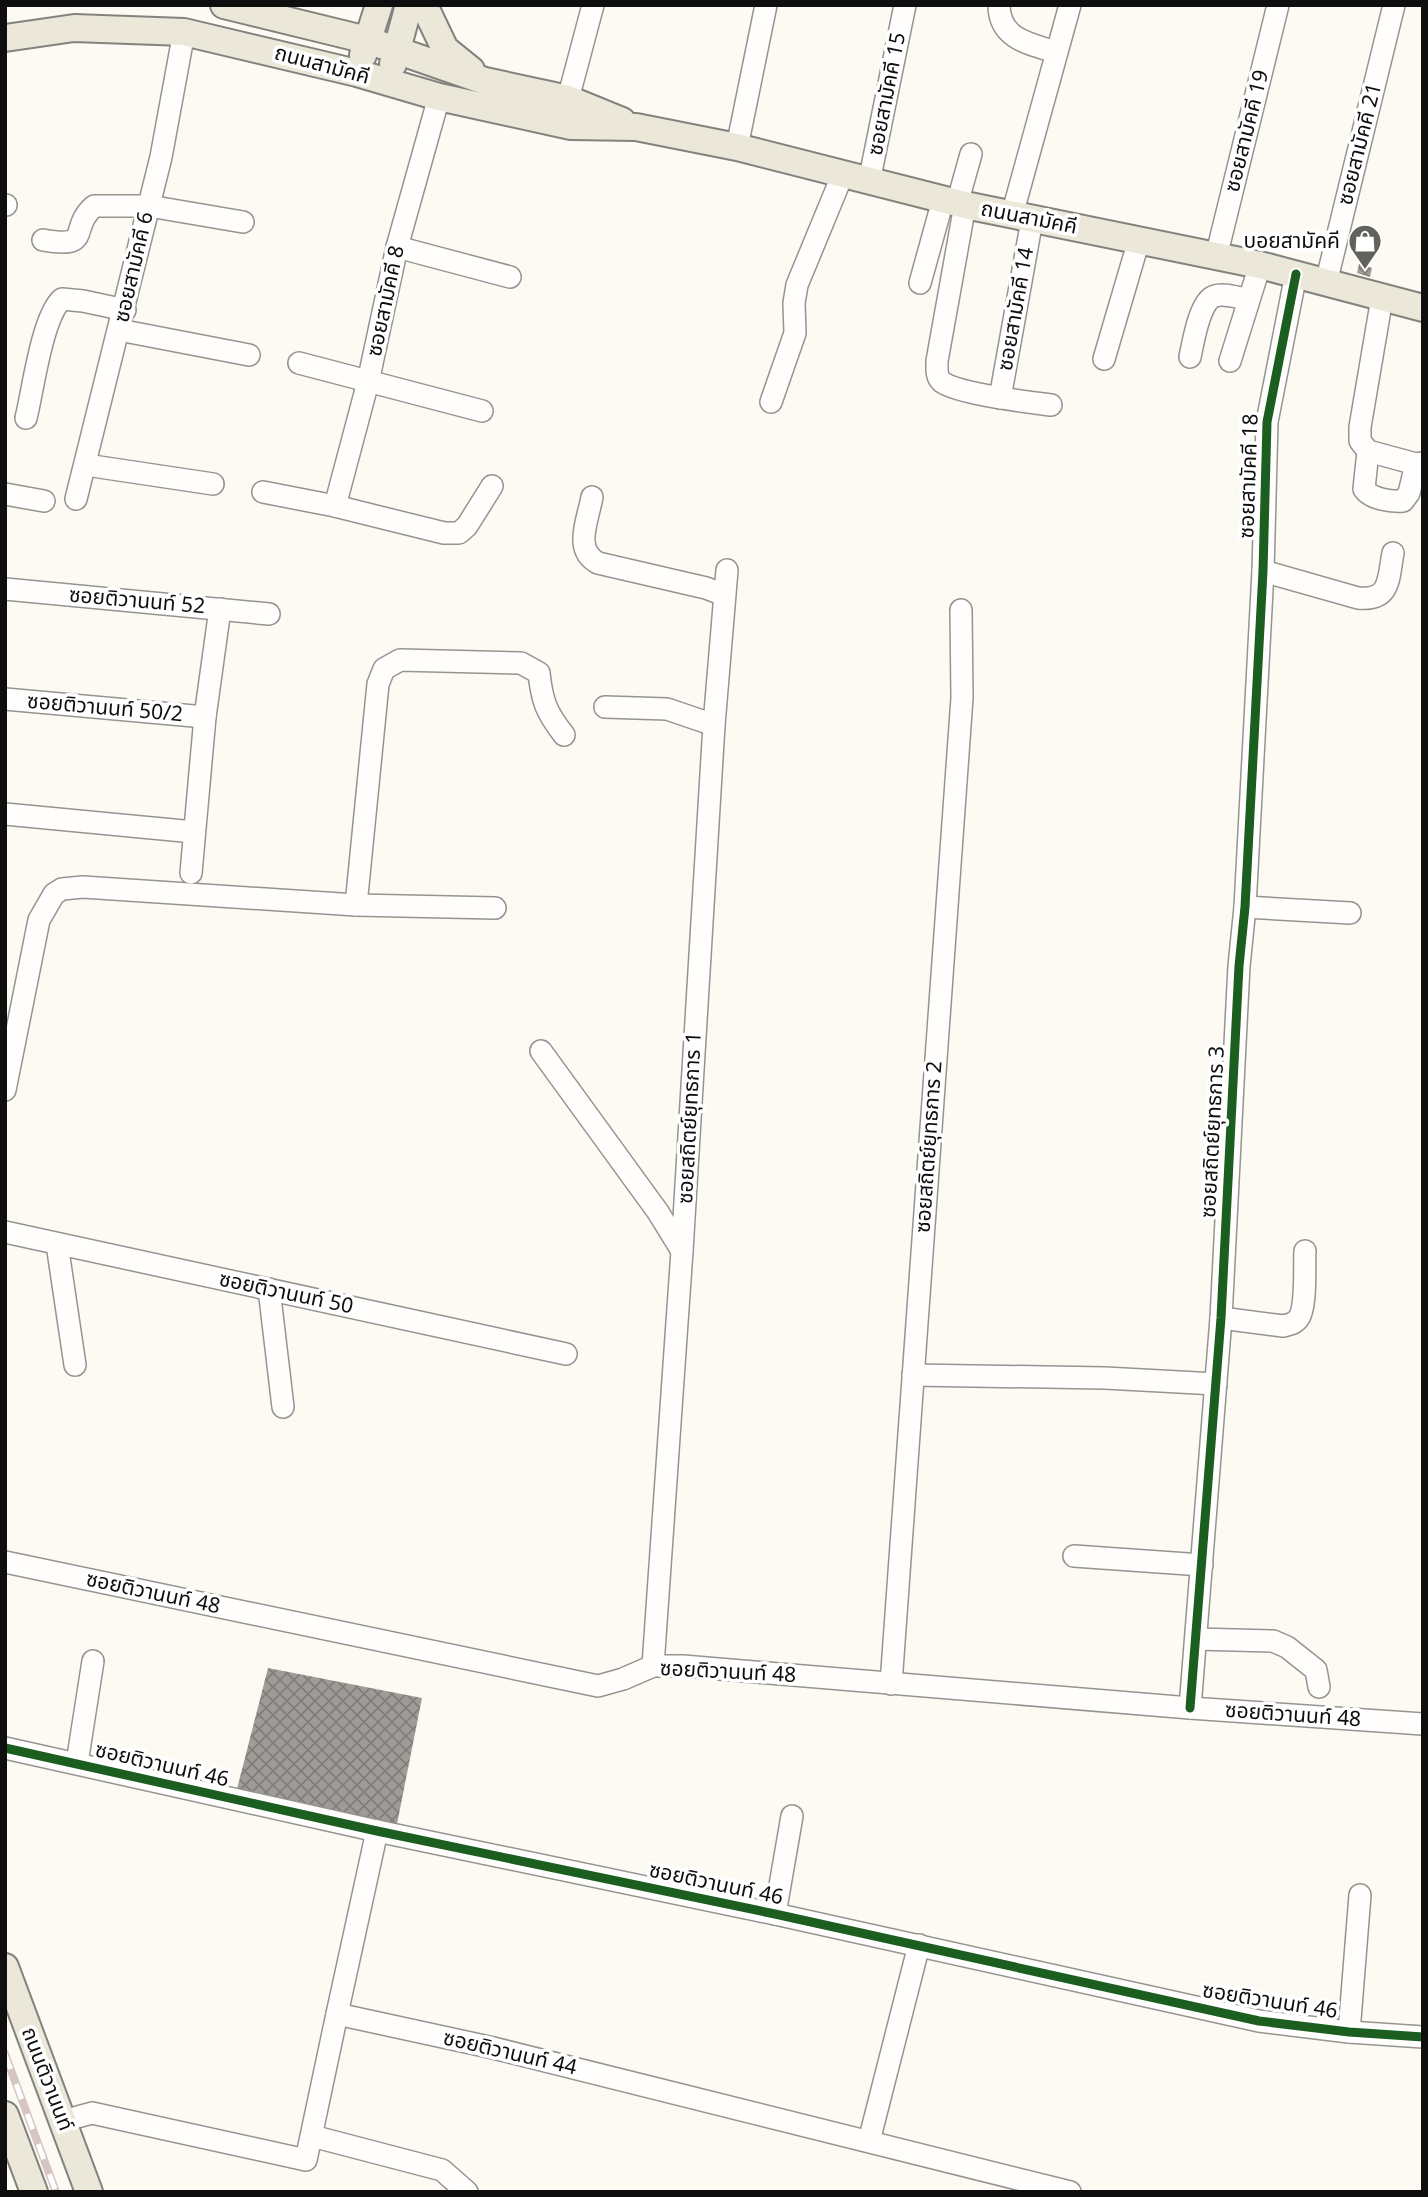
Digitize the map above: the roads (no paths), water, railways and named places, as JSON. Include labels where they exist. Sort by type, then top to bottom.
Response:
[{"type":"main road","name":"ถนนสามัคคี","points":[[224,5],[368,40],[485,80],[568,99],[636,127],[737,147],[842,176],[1022,218],[1260,265],[1423,308]]},
{"type":"main road","points":[[357,73],[379,5]]},
{"type":"main road","points":[[387,82],[409,5]]},
{"type":"main road","points":[[424,5],[445,49],[485,80]]},
{"type":"main road","name":"ถนนสามัคคี","points":[[5,38],[74,28],[184,32],[357,73],[439,97],[571,127],[636,127]]},
{"type":"main road","name":"ถนนติวานนท์","points":[[5,1967],[89,2192]]},
{"type":"main road","points":[[5,2115],[34,2192]]},
{"type":"street","points":[[568,99],[593,5]]},
{"type":"street","points":[[737,147],[766,5]]},
{"type":"street","name":"ซอยสามัคคี 15","points":[[869,182],[905,5]]},
{"type":"street","points":[[999,5],[999,16],[1008,33],[1024,42],[1056,52]]},
{"type":"street","name":"ซอยสามัคคี 14","points":[[1000,398],[1022,218],[1056,52],[1070,5]]},
{"type":"street","name":"ซอยสามัคคี 19","points":[[1216,257],[1278,5]]},
{"type":"street","name":"ซอยสามัคคี 21","points":[[1326,283],[1394,5]]},
{"type":"street","name":"ซอยสามัคคี 6","points":[[76,499],[161,157],[184,32]]},
{"type":"street","name":"ซอยสามัคคี 8","points":[[335,506],[368,382],[397,247],[439,97]]},
{"type":"street","points":[[920,283],[955,203],[971,153]]},
{"type":"street","points":[[771,402],[795,333],[794,303],[797,285],[842,176]]},
{"type":"street","points":[[955,203],[937,375],[943,382],[957,387],[1000,398],[1051,405]]},
{"type":"street","points":[[43,240],[66,244],[73,241],[80,232],[85,214],[94,206],[149,206],[243,222]]},
{"type":"street","points":[[1104,359],[1139,240]]},
{"type":"street","points":[[397,247],[510,277]]},
{"type":"street","points":[[1230,362],[1260,265]]},
{"type":"street","name":"ซอยสามัคคี 18","points":[[1263,564],[1268,408],[1296,274]]},
{"type":"street","points":[[1190,356],[1203,308],[1209,298],[1216,295],[1248,299]]},
{"type":"street","points":[[1368,451],[1364,489],[1367,494],[1394,502],[1403,501],[1409,493],[1419,464],[1368,451],[1360,441],[1360,427],[1382,298]]},
{"type":"street","points":[[26,418],[48,323],[55,306],[62,299],[83,301],[122,320],[249,355]]},
{"type":"street","points":[[299,363],[482,411]]},
{"type":"street","points":[[86,465],[214,484]]},
{"type":"street","points":[[264,492],[335,506],[444,533],[458,533],[467,526],[492,486]]},
{"type":"street","points":[[5,494],[44,501]]},
{"type":"street","points":[[592,497],[583,546],[589,558],[598,563],[706,588],[724,595]]},
{"type":"street","points":[[1263,564],[1358,598],[1372,600],[1381,595],[1386,587],[1393,553]]},
{"type":"street","name":"ซอยสถิตย์ยุทธการ 3","points":[[1190,1708],[1221,1318],[1263,564]]},
{"type":"street","name":"ซอยสถิตย์ยุทธการ 1","points":[[653,1666],[714,725],[727,570]]},
{"type":"street","name":"ซอยติวานนท์ 52","points":[[5,589],[269,614]]},
{"type":"street","points":[[191,873],[205,717],[220,609]]},
{"type":"street","name":"ซอยสถิตย์ยุทธการ 2","points":[[891,1684],[962,698],[961,610]]},
{"type":"street","points":[[356,905],[379,684],[384,669],[400,660],[521,663],[539,673],[542,697],[548,714],[564,735]]},
{"type":"street","name":"ซอยติวานนท์ 50/2","points":[[5,699],[205,717]]},
{"type":"street","points":[[605,707],[667,709],[714,725]]},
{"type":"street","points":[[5,814],[194,832]]},
{"type":"street","points":[[5,1090],[39,920],[54,894],[62,889],[83,887],[356,905],[495,908]]},
{"type":"street","points":[[1245,906],[1350,912]]},
{"type":"street","points":[[541,1051],[658,1212],[682,1251]]},
{"type":"street","name":"ซอยติวานนท์ 50","points":[[5,1232],[566,1354]]},
{"type":"street","points":[[57,1244],[75,1365]]},
{"type":"street","points":[[1221,1318],[1283,1326],[1291,1325],[1299,1319],[1305,1251]]},
{"type":"street","points":[[269,1289],[283,1407]]},
{"type":"street","points":[[913,1375],[1105,1378],[1216,1384]]},
{"type":"street","points":[[1074,1556],[1202,1565]]},
{"type":"street","name":"ซอยติวานนท์ 48","points":[[5,1562],[598,1686],[653,1666],[1423,1724]]},
{"type":"street","points":[[1196,1639],[1273,1641],[1287,1647],[1316,1670],[1320,1687]]},
{"type":"street","points":[[77,1763],[93,1661]]},
{"type":"street","name":"ซอยติวานนท์ 46","points":[[5,1748],[1259,2021],[1349,2032],[1423,2037]]},
{"type":"street","points":[[775,1914],[792,1816]]},
{"type":"street","points":[[63,2121],[92,2113],[306,2160],[377,1831]]},
{"type":"street","points":[[1349,2032],[1360,1895]]},
{"type":"street","points":[[869,2141],[919,1945]]},
{"type":"street","name":"ซอยติวานนท์ 44","points":[[337,2014],[489,2047],[1070,2192]]},
{"type":"street","points":[[312,2136],[442,2170],[467,2192]]},
{"type":"railway","points":[[5,2054],[56,2192]]},
{"type":"place","name":"บอยสามัคคี","points":[[1365,271]]}]
